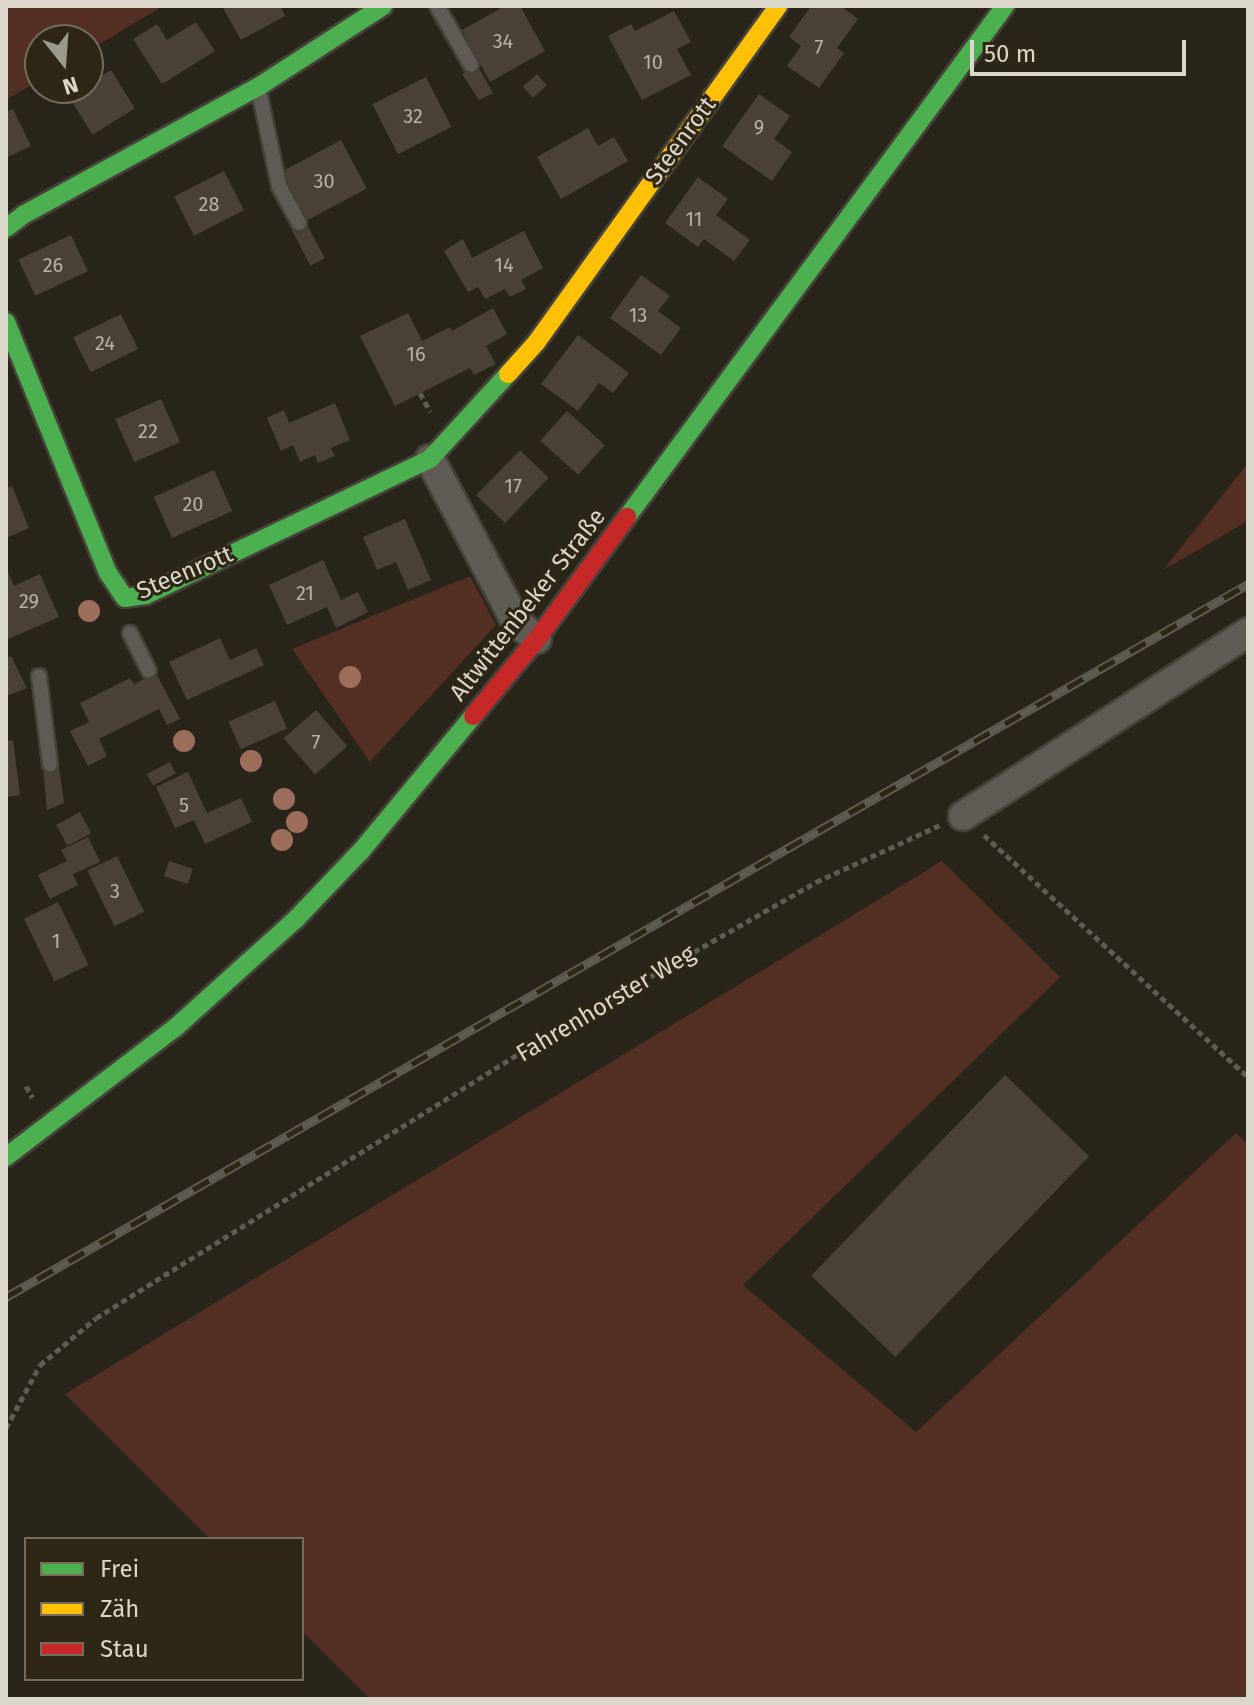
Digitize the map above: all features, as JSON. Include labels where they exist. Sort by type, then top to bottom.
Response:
[{"type":"street","points":[[6,228],[23,215],[258,87],[383,6]]},
{"type":"street","name":"Steenrott","points":[[6,322],[108,573],[125,598],[146,595],[430,459],[467,425],[536,343],[778,6]]},
{"type":"street","name":"Altwittenbeker Straße","points":[[6,1157],[175,1028],[296,919],[361,851],[537,639],[1005,6]]},
{"type":"street","points":[[430,459],[516,622],[537,639]]},
{"type":"street","points":[[963,816],[1248,632]]},
{"type":"lane","points":[[437,6],[471,65]]},
{"type":"lane","points":[[258,87],[279,186],[299,223]]},
{"type":"lane","points":[[130,633],[149,671]]},
{"type":"lane","points":[[39,676],[50,764]]},
{"type":"path","points":[[963,816],[1248,1077]]},
{"type":"path","name":"Fahrenhorster Weg","points":[[6,1428],[40,1365],[96,1318],[569,1023],[816,882],[899,842],[963,816]]},
{"type":"shaded area","points":[[6,6],[163,6],[104,41],[104,24],[24,24],[24,89],[6,100]]},
{"type":"shaded area","points":[[1248,463],[1248,521],[1163,570]]},
{"type":"shaded area","points":[[470,576],[496,625],[370,762],[292,649]]},
{"type":"shaded area","points":[[942,861],[1060,977],[743,1285],[916,1432],[1236,1133],[1248,1144],[1248,1699],[370,1699],[304,1633],[304,1537],[208,1537],[65,1394]]},
{"type":"building","points":[[222,6],[286,6],[281,8],[285,16],[241,40]]},
{"type":"building","points":[[505,6],[520,6],[545,51],[490,82],[462,30]]},
{"type":"building","points":[[811,6],[841,6],[858,19],[837,48],[844,53],[819,88],[787,66],[801,46],[789,37]]},
{"type":"building","points":[[674,11],[691,42],[677,49],[691,75],[642,100],[608,36],[631,24],[635,31]]},
{"type":"building","points":[[196,22],[215,51],[162,84],[133,39],[157,24],[167,40]]},
{"type":"building","points":[[477,65],[493,93],[479,100],[462,74]]},
{"type":"building","points":[[111,70],[135,108],[92,135],[73,104],[104,104],[104,74]]},
{"type":"building","points":[[537,74],[547,85],[533,98],[523,87]]},
{"type":"building","points":[[426,77],[451,127],[398,154],[373,104]]},
{"type":"building","points":[[759,94],[790,116],[774,139],[792,152],[772,181],[722,146]]},
{"type":"building","points":[[13,109],[31,146],[6,158],[6,112]]},
{"type":"building","points":[[588,128],[598,146],[614,137],[628,161],[561,199],[537,157]]},
{"type":"building","points":[[341,140],[367,189],[307,220],[281,172]]},
{"type":"building","points":[[224,171],[244,210],[194,236],[174,196]]},
{"type":"building","points":[[698,177],[728,199],[716,215],[750,240],[734,261],[704,239],[698,247],[665,223]]},
{"type":"building","points":[[306,223],[325,258],[311,266],[292,231]]},
{"type":"building","points":[[524,231],[543,268],[521,280],[526,289],[510,297],[505,289],[485,299],[478,287],[468,292],[444,251],[463,239],[472,258]]},
{"type":"building","points":[[71,235],[88,271],[35,296],[18,260]]},
{"type":"building","points":[[641,275],[670,296],[658,311],[681,328],[661,355],[610,318]]},
{"type":"building","points":[[493,308],[507,334],[486,346],[496,364],[474,375],[470,368],[395,406],[360,336],[408,313],[422,341],[450,327],[452,331]]},
{"type":"building","points":[[121,314],[138,349],[90,372],[73,337]]},
{"type":"building","points":[[578,335],[629,373],[613,393],[599,383],[578,411],[541,384]]},
{"type":"building","points":[[161,399],[180,442],[134,462],[115,419]]},
{"type":"building","points":[[335,403],[350,440],[331,448],[335,456],[318,463],[315,455],[300,462],[293,445],[281,451],[267,418],[284,410],[289,423]]},
{"type":"building","points":[[567,411],[605,445],[578,475],[540,441]]},
{"type":"building","points":[[520,450],[549,478],[505,523],[476,495]]},
{"type":"building","points":[[214,470],[232,511],[172,538],[154,497]]},
{"type":"building","points":[[12,486],[29,528],[6,538],[6,488]]},
{"type":"building","points":[[405,519],[431,580],[408,590],[396,562],[377,570],[363,537]]},
{"type":"building","points":[[323,560],[341,600],[358,592],[368,612],[336,628],[327,607],[287,625],[269,585]]},
{"type":"building","points":[[8,572],[14,586],[40,574],[59,617],[6,640]]},
{"type":"building","points":[[220,638],[230,660],[256,648],[264,665],[187,700],[169,662]]},
{"type":"building","points":[[11,656],[27,688],[6,696],[6,658]]},
{"type":"building","points":[[156,673],[180,719],[167,725],[159,709],[99,739],[107,756],[88,766],[70,731],[89,722],[80,703],[130,678],[134,684]]},
{"type":"building","points":[[275,701],[287,728],[241,749],[228,722]]},
{"type":"building","points":[[316,710],[347,746],[315,774],[284,738]]},
{"type":"building","points":[[13,740],[20,795],[6,797],[6,741]]},
{"type":"building","points":[[170,762],[176,774],[153,785],[147,774]]},
{"type":"building","points":[[59,766],[64,803],[47,810],[43,768]]},
{"type":"building","points":[[188,772],[207,813],[241,798],[252,822],[205,844],[194,820],[175,828],[156,787]]},
{"type":"building","points":[[80,812],[91,833],[67,846],[56,825]]},
{"type":"building","points":[[88,837],[100,862],[73,874],[78,885],[50,899],[38,875],[67,861],[61,850]]},
{"type":"building","points":[[117,856],[144,912],[115,926],[87,870]]},
{"type":"building","points":[[169,861],[193,869],[188,884],[164,876]]},
{"type":"building","points":[[58,902],[89,965],[55,982],[24,919]]},
{"type":"building","points":[[1005,1075],[1089,1156],[895,1357],[811,1276]]},
{"type":"railway","points":[[6,1297],[1248,584]]},
{"type":"traffic: fast","points":[[6,228],[23,215],[258,87],[383,6]]},
{"type":"traffic: fast","points":[[627,517],[1005,6]]},
{"type":"traffic: fast","points":[[6,322],[108,573],[125,598],[146,595],[430,459],[508,374]]},
{"type":"traffic: fast","points":[[6,1157],[175,1028],[296,919],[361,851],[473,716]]},
{"type":"traffic: slow","points":[[508,374],[536,343],[778,6]]},
{"type":"traffic: jam","points":[[473,716],[537,639],[627,517]]}]
